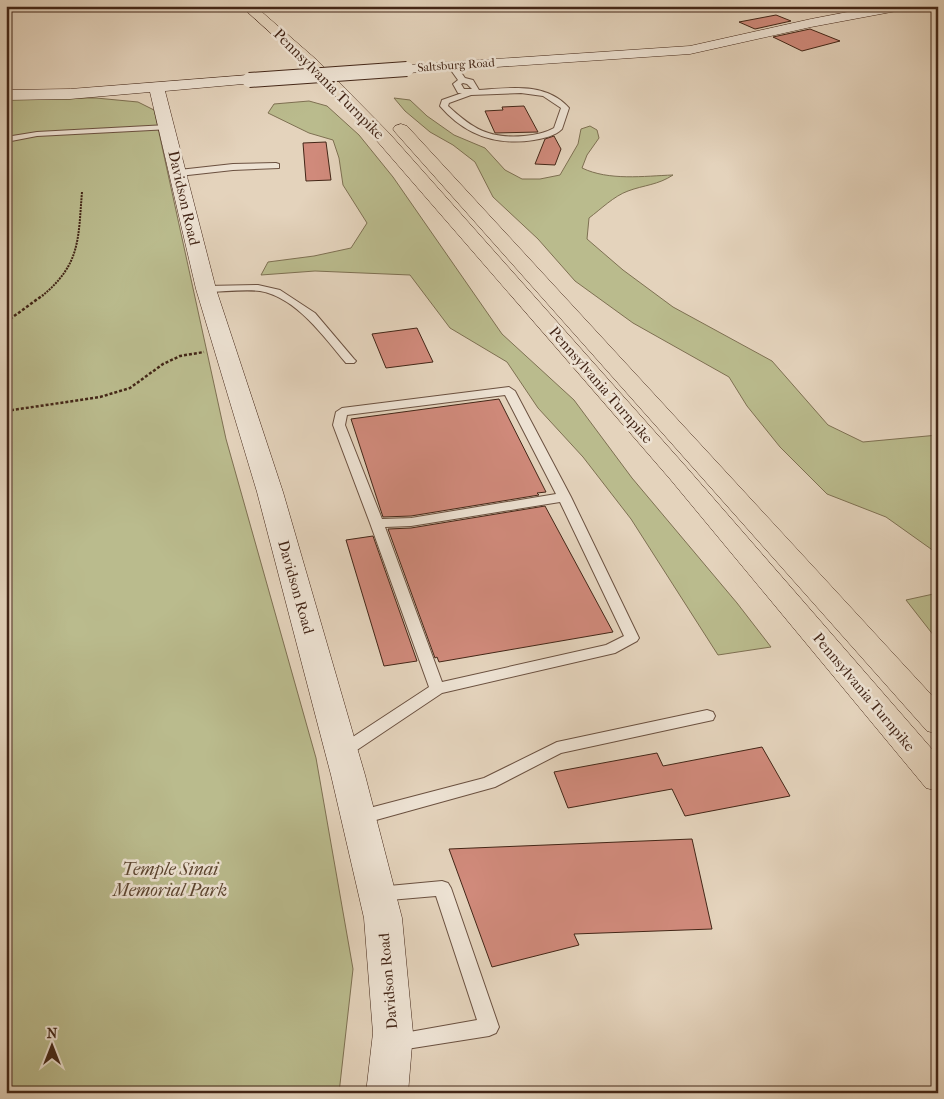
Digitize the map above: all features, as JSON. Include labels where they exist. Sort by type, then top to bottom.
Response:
[{"type":"highway","name":"Pennsylvania Turnpike","points":[[247,6],[313,64],[390,144],[679,474],[938,778]]},
{"type":"highway","name":"Pennsylvania Turnpike","points":[[269,6],[333,62],[407,135],[938,723]]},
{"type":"street","name":"Saltsburg Road","points":[[6,95],[70,94],[690,50],[811,23],[902,6]]},
{"type":"street","name":"Davidson Road","points":[[157,88],[206,289],[270,492],[342,752],[383,918],[393,1033],[387,1093]]},
{"type":"lane","points":[[452,66],[462,80],[457,84],[461,91],[471,93],[541,92],[558,100],[565,108],[558,129],[552,133],[512,140],[485,137],[457,119],[444,106],[445,102],[471,93]]},
{"type":"lane","points":[[6,140],[37,134],[167,127]]},
{"type":"lane","points":[[178,174],[233,167],[276,166]]},
{"type":"lane","points":[[206,289],[258,288],[276,292],[311,315],[350,362]]},
{"type":"lane","points":[[342,752],[437,689],[610,649],[632,638],[564,497],[509,390],[342,412],[339,425],[377,523],[437,689]]},
{"type":"lane","points":[[377,523],[411,522],[564,497]]},
{"type":"lane","points":[[358,818],[489,783],[557,748],[707,716]]},
{"type":"lane","points":[[377,894],[442,888],[489,1027],[392,1042]]},
{"type":"path","points":[[6,322],[43,295],[61,277],[72,261],[76,246],[82,192]]},
{"type":"path","points":[[6,411],[100,397],[130,388],[163,364],[180,356],[224,349]]},
{"type":"green space","name":"Temple Sinai Memorial Park","points":[[6,98],[96,98],[138,102],[154,110],[226,439],[316,758],[353,969],[339,1093],[6,1093]]},
{"type":"green space","points":[[394,98],[410,100],[427,116],[454,135],[485,148],[505,170],[522,179],[540,179],[560,175],[578,144],[581,129],[590,126],[597,130],[599,138],[587,155],[582,168],[604,175],[615,176],[673,175],[656,183],[623,193],[608,203],[589,218],[587,239],[623,270],[673,307],[772,361],[828,425],[863,442],[938,435],[938,554],[886,517],[827,494],[780,447],[747,406],[729,377],[633,323],[575,281],[538,239],[493,197],[475,162],[453,145],[430,132],[405,111]]},
{"type":"green space","points":[[309,101],[327,106],[359,135],[393,177],[502,334],[574,400],[632,478],[737,603],[771,647],[718,655],[631,519],[583,457],[538,408],[507,362],[450,328],[410,275],[315,271],[261,275],[268,262],[314,256],[351,248],[367,223],[343,185],[339,158],[333,140],[309,133],[268,113],[274,104]]},
{"type":"green space","points":[[938,593],[938,641],[906,600]]},
{"type":"building","points":[[776,15],[791,21],[755,29],[739,22]]},
{"type":"building","points":[[810,29],[840,41],[802,51],[773,37]]},
{"type":"building","points":[[524,106],[538,132],[495,133],[485,111],[503,110],[502,107]]},
{"type":"building","points":[[554,136],[561,149],[555,165],[535,164],[545,139]]},
{"type":"building","points":[[326,142],[331,180],[306,181],[303,143]]},
{"type":"building","points":[[417,328],[433,362],[386,368],[372,334]]},
{"type":"building","points":[[499,399],[546,492],[537,493],[539,495],[411,516],[383,517],[351,419]]},
{"type":"building","points":[[545,506],[613,632],[439,662],[437,657],[435,658],[388,529],[411,528]]},
{"type":"building","points":[[373,536],[417,661],[384,666],[346,540]]},
{"type":"building","points":[[762,747],[790,796],[685,816],[672,789],[568,808],[554,772],[657,753],[663,766]]},
{"type":"building","points":[[692,839],[712,929],[574,934],[579,945],[492,967],[449,849]]}]
